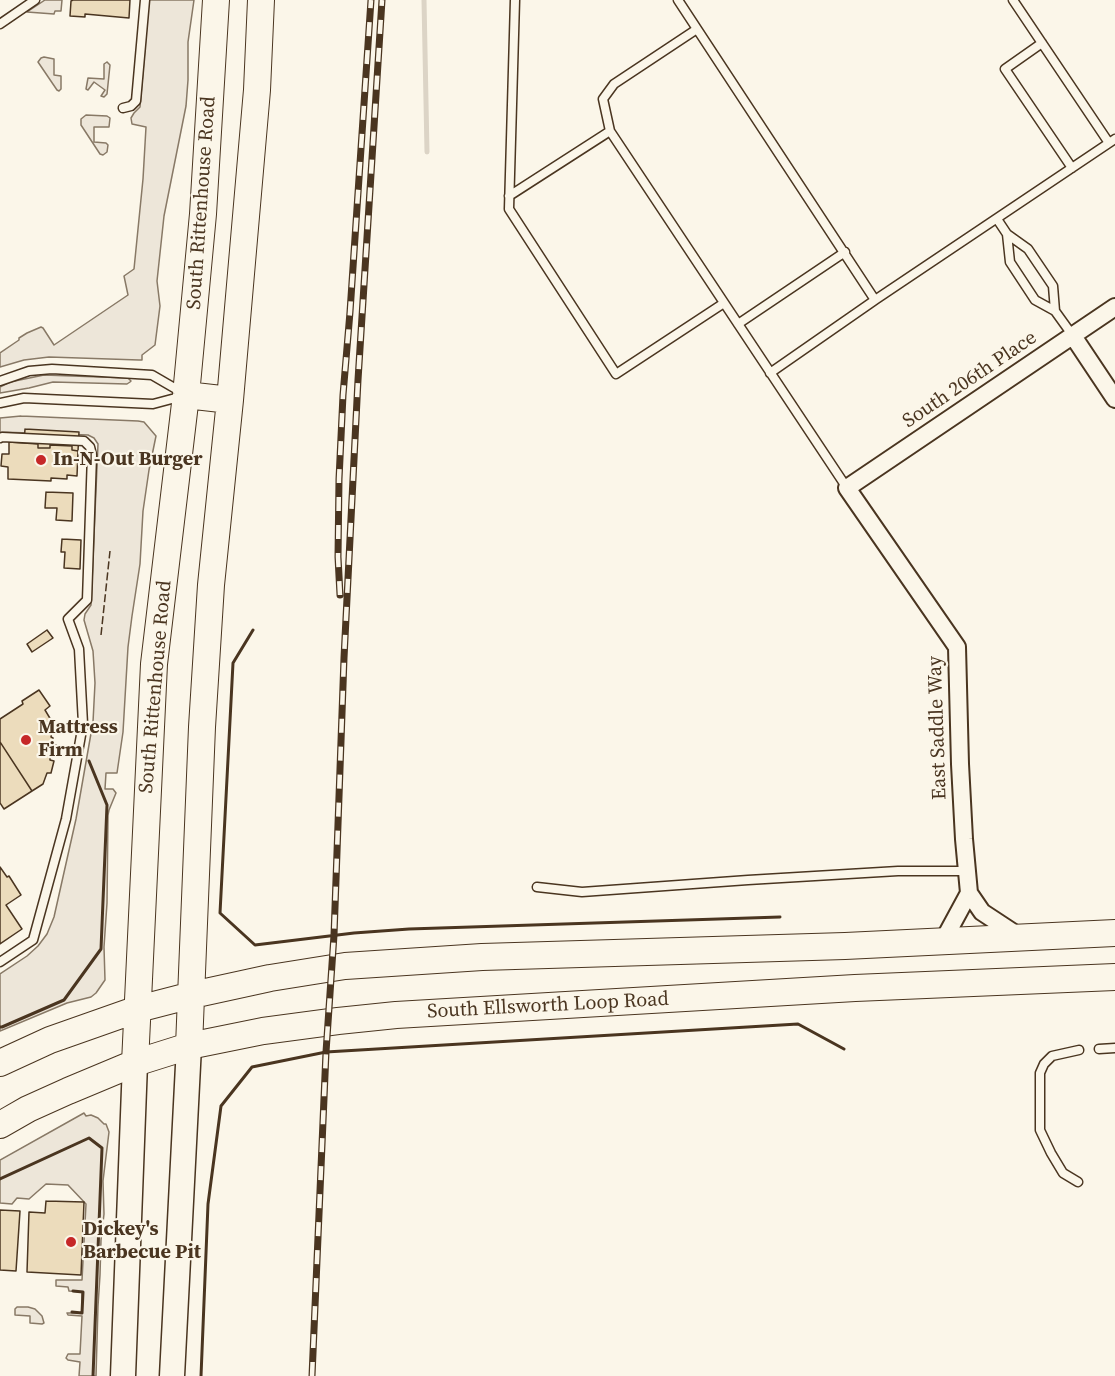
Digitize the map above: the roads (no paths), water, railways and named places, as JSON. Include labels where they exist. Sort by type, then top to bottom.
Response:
[{"type":"main road","name":"South Rittenhouse Road","points":[[123,1376],[154,664],[186,395],[203,214],[216,0]]},
{"type":"main road","points":[[243,0],[241,54],[257,90]]},
{"type":"main road","points":[[172,1376],[192,995],[202,727],[211,585],[230,400],[257,90],[261,0]]},
{"type":"main road","points":[[186,395],[230,400]]},
{"type":"main road","points":[[0,1063],[50,1040],[138,1009],[270,978],[345,966],[482,957],[845,946],[1115,933]]},
{"type":"main road","name":"South Ellsworth Loop Road","points":[[0,1125],[38,1104],[135,1063],[189,1046],[263,1031],[338,1021],[396,1015],[855,988],[1115,977]]},
{"type":"street","name":"South 206th Place","points":[[847,488],[1115,307]]},
{"type":"street","points":[[1073,336],[1115,399]]},
{"type":"street","name":"East Saddle Way","points":[[847,488],[957,647],[961,774],[969,893]]},
{"type":"street","points":[[943,941],[969,893],[982,912],[1020,937]]},
{"type":"lane","points":[[0,24],[35,0]]},
{"type":"lane","points":[[123,108],[131,106],[136,101],[145,0]]},
{"type":"lane","points":[[515,0],[509,209],[616,374],[724,303]]},
{"type":"lane","points":[[678,0],[875,300]]},
{"type":"lane","points":[[770,373],[949,249],[1112,141],[1013,0]]},
{"type":"lane","points":[[698,29],[614,84],[603,99],[610,131],[847,488]]},
{"type":"lane","points":[[1042,43],[1005,69],[1072,168]]},
{"type":"lane","points":[[509,196],[610,131]]},
{"type":"lane","points":[[997,219],[1007,234],[1028,249],[1053,286],[1055,311]]},
{"type":"lane","points":[[1007,234],[1010,262],[1035,300],[1055,311],[1073,336]]},
{"type":"lane","points":[[738,324],[844,252]]},
{"type":"lane","points":[[0,381],[29,371],[52,369],[152,375],[186,395]]},
{"type":"lane","points":[[0,403],[24,398],[153,404],[186,395]]},
{"type":"lane","points":[[0,438],[84,441],[90,447],[92,455],[87,600],[68,619],[79,649],[83,724],[66,819],[33,940],[0,962]]},
{"type":"lane","points":[[537,887],[582,892],[898,871],[967,872]]},
{"type":"lane","points":[[1099,1048],[1115,1048]]},
{"type":"lane","points":[[1078,1182],[1064,1173],[1051,1154],[1040,1131],[1040,1073],[1044,1064],[1052,1056],[1079,1050]]},
{"type":"waterway","points":[[424,0],[427,152]]},
{"type":"railway","points":[[340,595],[339,479],[343,395],[371,0]]},
{"type":"railway","points":[[312,1376],[358,380],[382,0]]},
{"type":"place","name":"In-N-Out Burger","points":[[41,460]]},
{"type":"place","name":"Mattress Firm","points":[[26,740]]},
{"type":"place","name":"Dickey's Barbecue Pit","points":[[71,1242]]}]
